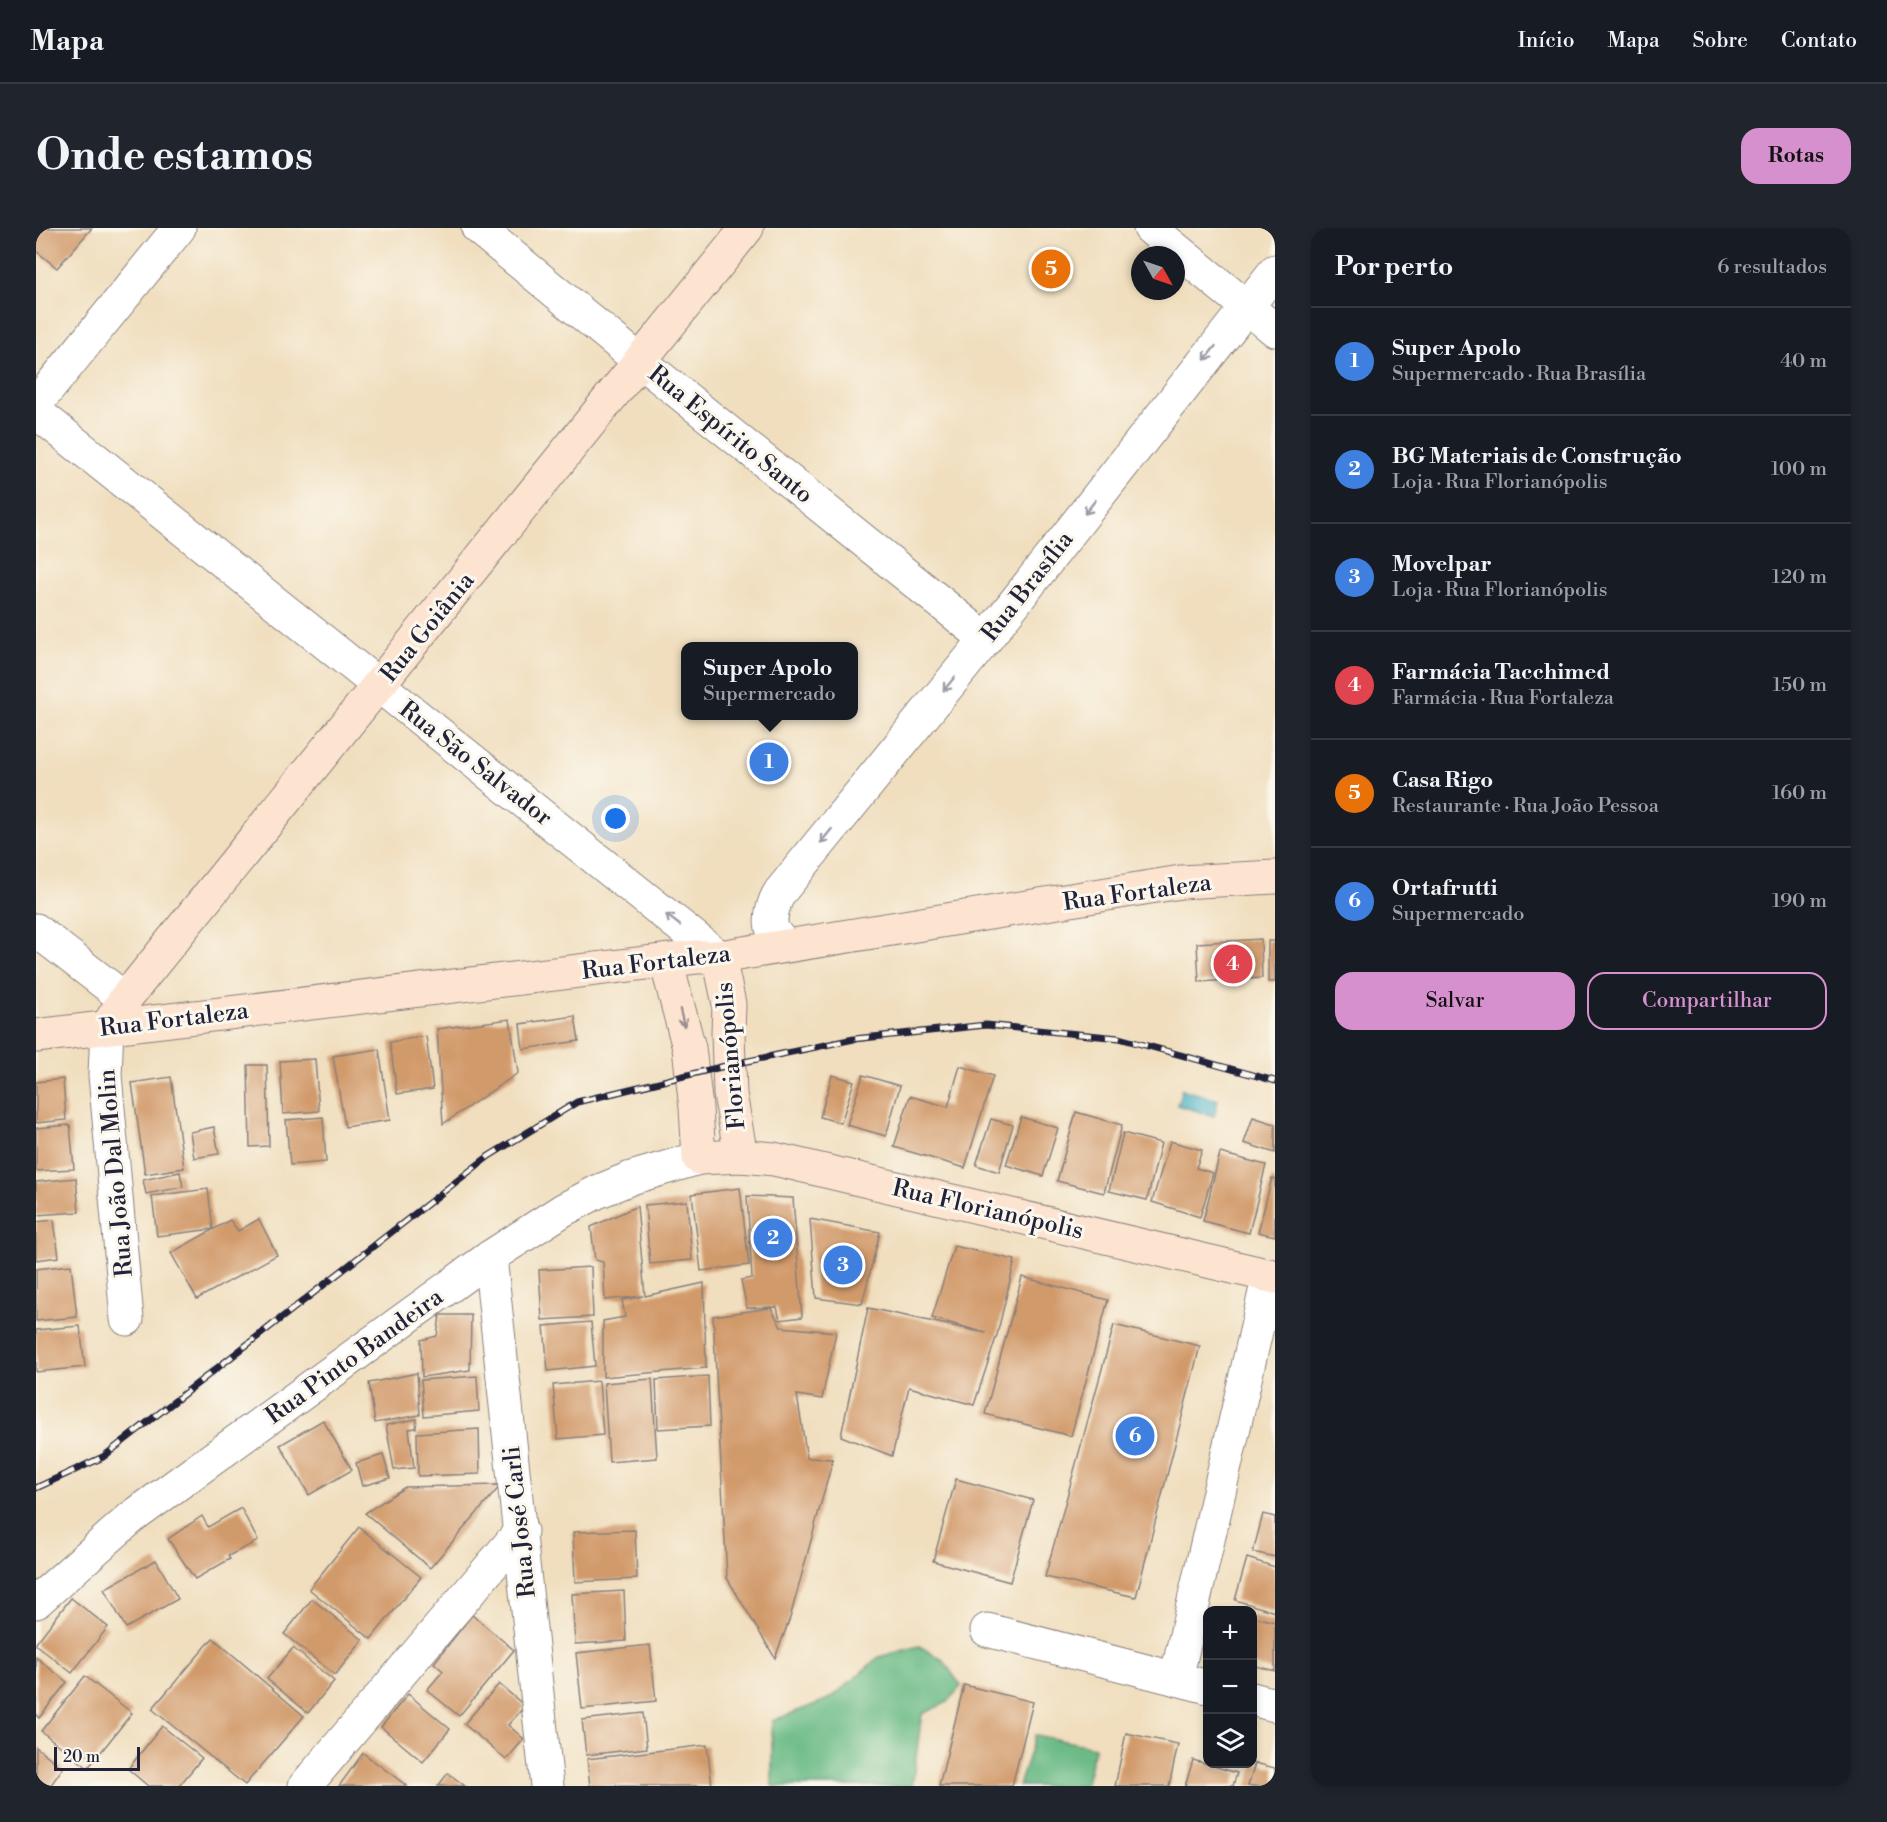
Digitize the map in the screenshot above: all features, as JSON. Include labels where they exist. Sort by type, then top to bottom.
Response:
[{"type":"street","points":[[36,404],[179,228]]},
{"type":"street","name":"Rua Espírito Santo","points":[[478,228],[986,639]]},
{"type":"street","name":"Rua Goiânia","points":[[107,1027],[125,999],[747,228]]},
{"type":"street","points":[[1150,228],[1275,330]]},
{"type":"street","name":"Rua Brasília","points":[[726,955],[777,897],[986,639],[1275,272]]},
{"type":"street","name":"Rua São Salvador","points":[[36,412],[379,687],[726,955]]},
{"type":"street","name":"Rua Fortaleza","points":[[36,1036],[726,955],[1181,882],[1275,877]]},
{"type":"street","name":"Rua Brasília","points":[[777,897],[771,924],[785,945]]},
{"type":"street","points":[[36,930],[125,999]]},
{"type":"street","name":"Florianópolis","points":[[726,955],[730,1094],[741,1156]]},
{"type":"street","points":[[666,961],[689,1048],[699,1158]]},
{"type":"street","name":"Rua João Dal Molin","points":[[107,1027],[105,1075],[127,1319]]},
{"type":"street","name":"Rua Florianópolis","points":[[699,1158],[741,1156],[774,1159],[1272,1276]]},
{"type":"street","name":"Rua Pinto Bandeira","points":[[36,1602],[131,1518],[490,1257],[563,1210],[597,1192],[631,1178],[699,1158]]},
{"type":"street","name":"Rua José Carli","points":[[490,1257],[547,1786]]},
{"type":"street","points":[[1176,1679],[1272,1276]]},
{"type":"street","points":[[305,1786],[520,1531]]},
{"type":"street","points":[[987,1630],[1203,1686]]},
{"type":"street","points":[[1257,1700],[1275,1705]]},
{"type":"green space","points":[[919,1646],[943,1660],[961,1686],[948,1702],[922,1714],[912,1786],[772,1786],[772,1721],[831,1698],[879,1657]]},
{"type":"green space","points":[[1035,1735],[1095,1747],[1085,1786],[1019,1786]]},
{"type":"water","points":[[1182,1089],[1218,1100],[1214,1116],[1177,1105]]},
{"type":"building","points":[[36,228],[92,228],[57,268],[36,251]]},
{"type":"building","points":[[1261,939],[1262,978],[1199,982],[1197,943]]},
{"type":"building","points":[[1268,941],[1275,941],[1275,982],[1268,982]]},
{"type":"building","points":[[575,1016],[579,1041],[523,1049],[520,1024]]},
{"type":"building","points":[[510,1019],[518,1073],[443,1124],[437,1029]]},
{"type":"building","points":[[426,1036],[433,1089],[397,1094],[390,1042]]},
{"type":"building","points":[[379,1049],[390,1120],[345,1127],[333,1056]]},
{"type":"building","points":[[315,1059],[319,1111],[283,1114],[280,1061]]},
{"type":"building","points":[[248,1065],[267,1065],[269,1146],[250,1147]]},
{"type":"building","points":[[960,1066],[993,1076],[965,1168],[894,1147],[910,1096],[948,1107]]},
{"type":"building","points":[[832,1075],[854,1081],[841,1123],[820,1117]]},
{"type":"building","points":[[863,1075],[900,1086],[886,1136],[847,1125]]},
{"type":"building","points":[[171,1077],[184,1168],[145,1174],[132,1083]]},
{"type":"building","points":[[63,1079],[66,1120],[36,1123],[36,1082]]},
{"type":"building","points":[[1076,1112],[1122,1125],[1104,1193],[1057,1181]]},
{"type":"building","points":[[323,1117],[326,1162],[290,1165],[286,1120]]},
{"type":"building","points":[[1021,1117],[1058,1128],[1043,1176],[1006,1165]]},
{"type":"building","points":[[1253,1117],[1275,1124],[1275,1153],[1244,1143]]},
{"type":"building","points":[[991,1119],[1013,1125],[999,1172],[976,1165]]},
{"type":"building","points":[[70,1125],[74,1169],[36,1171],[36,1128]]},
{"type":"building","points":[[214,1127],[219,1154],[194,1158],[190,1132]]},
{"type":"building","points":[[1123,1133],[1161,1143],[1147,1200],[1109,1191]]},
{"type":"building","points":[[1170,1141],[1202,1150],[1196,1168],[1213,1173],[1200,1217],[1152,1202]]},
{"type":"building","points":[[1220,1153],[1266,1165],[1249,1233],[1203,1221]]},
{"type":"building","points":[[180,1172],[183,1187],[146,1194],[143,1180]]},
{"type":"building","points":[[76,1178],[79,1212],[36,1215],[36,1182]]},
{"type":"building","points":[[1272,1178],[1275,1179],[1275,1236],[1258,1232]]},
{"type":"building","points":[[740,1188],[749,1265],[701,1271],[692,1194]]},
{"type":"building","points":[[208,1189],[213,1229],[157,1236],[152,1196]]},
{"type":"building","points":[[747,1196],[793,1198],[802,1317],[780,1320],[777,1307],[747,1308],[741,1280],[752,1278]]},
{"type":"building","points":[[687,1201],[692,1260],[650,1264],[645,1205]]},
{"type":"building","points":[[637,1206],[645,1296],[704,1283],[706,1368],[603,1377],[603,1321],[625,1317],[622,1300],[643,1296],[605,1300],[603,1262],[595,1260],[591,1227]]},
{"type":"building","points":[[259,1219],[277,1255],[197,1299],[171,1253],[230,1220],[238,1231]]},
{"type":"building","points":[[810,1219],[880,1232],[862,1304],[816,1298]]},
{"type":"building","points":[[54,1220],[59,1257],[36,1260],[36,1222]]},
{"type":"building","points":[[954,1246],[1015,1260],[997,1335],[974,1405],[909,1387],[892,1456],[841,1436],[868,1308],[986,1333],[932,1318]]},
{"type":"building","points":[[71,1265],[77,1317],[36,1321],[36,1269]]},
{"type":"building","points":[[591,1267],[593,1317],[542,1320],[539,1270]]},
{"type":"building","points":[[1022,1277],[1108,1300],[1071,1436],[985,1414]]},
{"type":"building","points":[[771,1308],[781,1327],[836,1332],[822,1399],[797,1395],[807,1458],[833,1459],[790,1618],[775,1658],[727,1578],[713,1316]]},
{"type":"building","points":[[440,1315],[471,1315],[470,1370],[422,1377],[421,1340],[437,1336]]},
{"type":"building","points":[[591,1322],[595,1366],[548,1371],[544,1326]]},
{"type":"building","points":[[1114,1325],[1200,1346],[1136,1597],[1045,1577]]},
{"type":"building","points":[[80,1326],[85,1367],[36,1372],[36,1330]]},
{"type":"building","points":[[417,1373],[420,1415],[375,1423],[369,1383]]},
{"type":"building","points":[[477,1376],[479,1411],[424,1416],[421,1380]]},
{"type":"building","points":[[708,1376],[710,1426],[658,1429],[656,1380]]},
{"type":"building","points":[[652,1379],[657,1458],[609,1462],[604,1383]]},
{"type":"building","points":[[599,1381],[603,1435],[558,1439],[553,1385]]},
{"type":"building","points":[[417,1419],[416,1428],[409,1429],[414,1468],[394,1470],[386,1425]]},
{"type":"building","points":[[323,1420],[352,1470],[309,1495],[280,1445]]},
{"type":"building","points":[[479,1429],[480,1474],[418,1476],[417,1433]]},
{"type":"building","points":[[383,1455],[390,1478],[362,1486],[356,1463]]},
{"type":"building","points":[[956,1479],[1033,1500],[1010,1582],[933,1561]]},
{"type":"building","points":[[501,1485],[430,1568],[365,1513],[405,1487]]},
{"type":"building","points":[[241,1508],[258,1541],[228,1556],[230,1559],[195,1579],[168,1539],[202,1516],[208,1527]]},
{"type":"building","points":[[1263,1514],[1275,1517],[1275,1557],[1253,1552]]},
{"type":"building","points":[[359,1527],[421,1577],[371,1639],[309,1589]]},
{"type":"building","points":[[635,1530],[637,1579],[575,1582],[573,1532]]},
{"type":"building","points":[[1247,1558],[1275,1567],[1275,1612],[1235,1600]]},
{"type":"building","points":[[156,1560],[178,1599],[126,1628],[104,1589]]},
{"type":"building","points":[[624,1591],[626,1641],[575,1644],[572,1594]]},
{"type":"building","points":[[71,1598],[108,1627],[72,1673],[36,1645]]},
{"type":"building","points":[[312,1599],[363,1640],[335,1675],[284,1634]]},
{"type":"building","points":[[472,1615],[514,1650],[459,1716],[427,1690],[443,1671],[434,1663]]},
{"type":"building","points":[[1257,1617],[1275,1622],[1275,1671],[1257,1666]]},
{"type":"building","points":[[213,1638],[304,1716],[245,1785],[152,1709]]},
{"type":"building","points":[[650,1645],[656,1701],[582,1709],[576,1653]]},
{"type":"building","points":[[293,1648],[334,1681],[308,1713],[267,1679]]},
{"type":"building","points":[[36,1657],[67,1682],[39,1718],[36,1715]]},
{"type":"building","points":[[85,1676],[132,1713],[88,1768],[41,1731]]},
{"type":"building","points":[[499,1684],[525,1706],[508,1725],[524,1739],[506,1760],[464,1724]]},
{"type":"building","points":[[964,1685],[1033,1702],[1012,1786],[939,1786]]},
{"type":"building","points":[[408,1694],[450,1729],[423,1762],[381,1727]]},
{"type":"building","points":[[643,1713],[647,1748],[586,1755],[582,1720]]},
{"type":"building","points":[[162,1726],[202,1758],[179,1786],[148,1786],[128,1769]]},
{"type":"building","points":[[1126,1733],[1178,1744],[1169,1786],[1115,1786]]},
{"type":"building","points":[[707,1745],[712,1786],[590,1786],[587,1759]]},
{"type":"building","points":[[36,1747],[63,1768],[50,1786],[36,1786]]},
{"type":"building","points":[[363,1753],[407,1786],[339,1786]]},
{"type":"building","points":[[1193,1760],[1203,1763],[1203,1768],[1220,1768],[1237,1773],[1233,1786],[1185,1786]]},
{"type":"building","points":[[1257,1764],[1275,1768],[1275,1786],[1248,1786]]},
{"type":"building","points":[[448,1773],[465,1786],[438,1786]]},
{"type":"railway","points":[[36,1488],[103,1457],[489,1156],[577,1102],[729,1065],[854,1039],[986,1025],[1119,1038],[1275,1081]]},
{"type":"place","name":"Casa Rigo","points":[[1051,269]]},
{"type":"place","name":"Super Apolo","points":[[769,762]]},
{"type":"place","name":"Farmácia Tacchimed","points":[[1233,964]]},
{"type":"place","name":"BG Materiais de Construção","points":[[773,1238]]},
{"type":"place","name":"Movelpar","points":[[843,1265]]},
{"type":"place","name":"Ortafrutti","points":[[1135,1436]]}]
